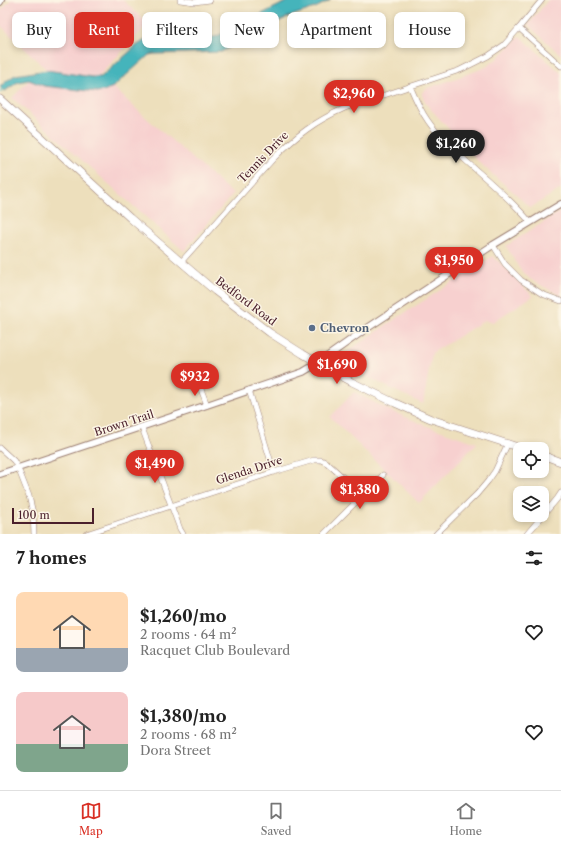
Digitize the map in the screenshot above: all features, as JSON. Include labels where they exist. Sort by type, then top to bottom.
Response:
[{"type":"main road","name":"Bedford Road","points":[[0,100],[130,218],[215,291],[264,329],[318,363],[395,403],[431,419],[513,445]]},
{"type":"main road","points":[[549,458],[561,462]]},
{"type":"street","points":[[180,0],[194,2],[210,0]]},
{"type":"street","name":"Tennis Drive","points":[[181,262],[273,159],[299,134],[316,123],[345,108],[460,70],[488,56],[504,45],[542,0]]},
{"type":"street","points":[[519,28],[561,66]]},
{"type":"street","points":[[410,86],[419,107],[428,122],[440,136],[515,205],[530,222]]},
{"type":"street","name":"Brown Trail","points":[[0,474],[142,428],[303,372],[362,331],[493,245],[561,204]]},
{"type":"street","points":[[493,245],[505,264],[521,280],[542,294],[561,301]]},
{"type":"street","points":[[199,384],[207,405]]},
{"type":"street","points":[[249,390],[274,472]]},
{"type":"street","points":[[142,428],[183,534]]},
{"type":"street","points":[[436,534],[478,494],[495,472],[508,443]]},
{"type":"street","points":[[0,448],[14,461],[18,468],[29,496],[33,513],[34,534]]},
{"type":"street","name":"Glenda Drive","points":[[86,534],[314,460],[327,462],[363,495]]},
{"type":"street","points":[[324,534],[383,475]]},
{"type":"street","points":[[528,534],[561,493]]},
{"type":"shaded area","points":[[11,0],[123,0],[142,18],[142,30],[134,39],[134,12],[74,12],[74,48],[125,48],[98,77],[92,77],[47,70],[24,48],[66,48],[66,12],[12,12],[12,36],[0,25],[0,11]]},
{"type":"shaded area","points":[[548,0],[561,0],[561,55],[528,25]]},
{"type":"shaded area","points":[[520,36],[561,73],[561,189],[530,208],[477,160],[427,105],[422,95],[425,89],[486,67],[498,58]]},
{"type":"shaded area","points":[[29,80],[44,86],[97,92],[113,87],[233,194],[184,251],[12,98]]},
{"type":"shaded area","points":[[561,211],[561,296],[530,279],[519,268],[506,246]]},
{"type":"shaded area","points":[[493,256],[533,296],[491,323],[485,320],[432,353],[423,404],[363,375],[347,365],[347,352]]},
{"type":"shaded area","points":[[354,392],[391,411],[427,426],[477,443],[419,503],[330,417]]},
{"type":"water","points":[[290,0],[331,0],[303,12],[287,12],[287,18],[279,22],[279,12],[266,12]]},
{"type":"water","points":[[220,35],[220,48],[229,48],[221,52],[149,55],[113,87],[104,91],[97,92],[44,86],[29,80],[18,82],[5,91],[0,87],[15,75],[47,70],[101,77],[142,42],[142,48],[212,48],[212,37]]},
{"type":"waterway","points":[[0,92],[3,88]]},
{"type":"place","name":"Chevron","points":[[312,328]]}]
